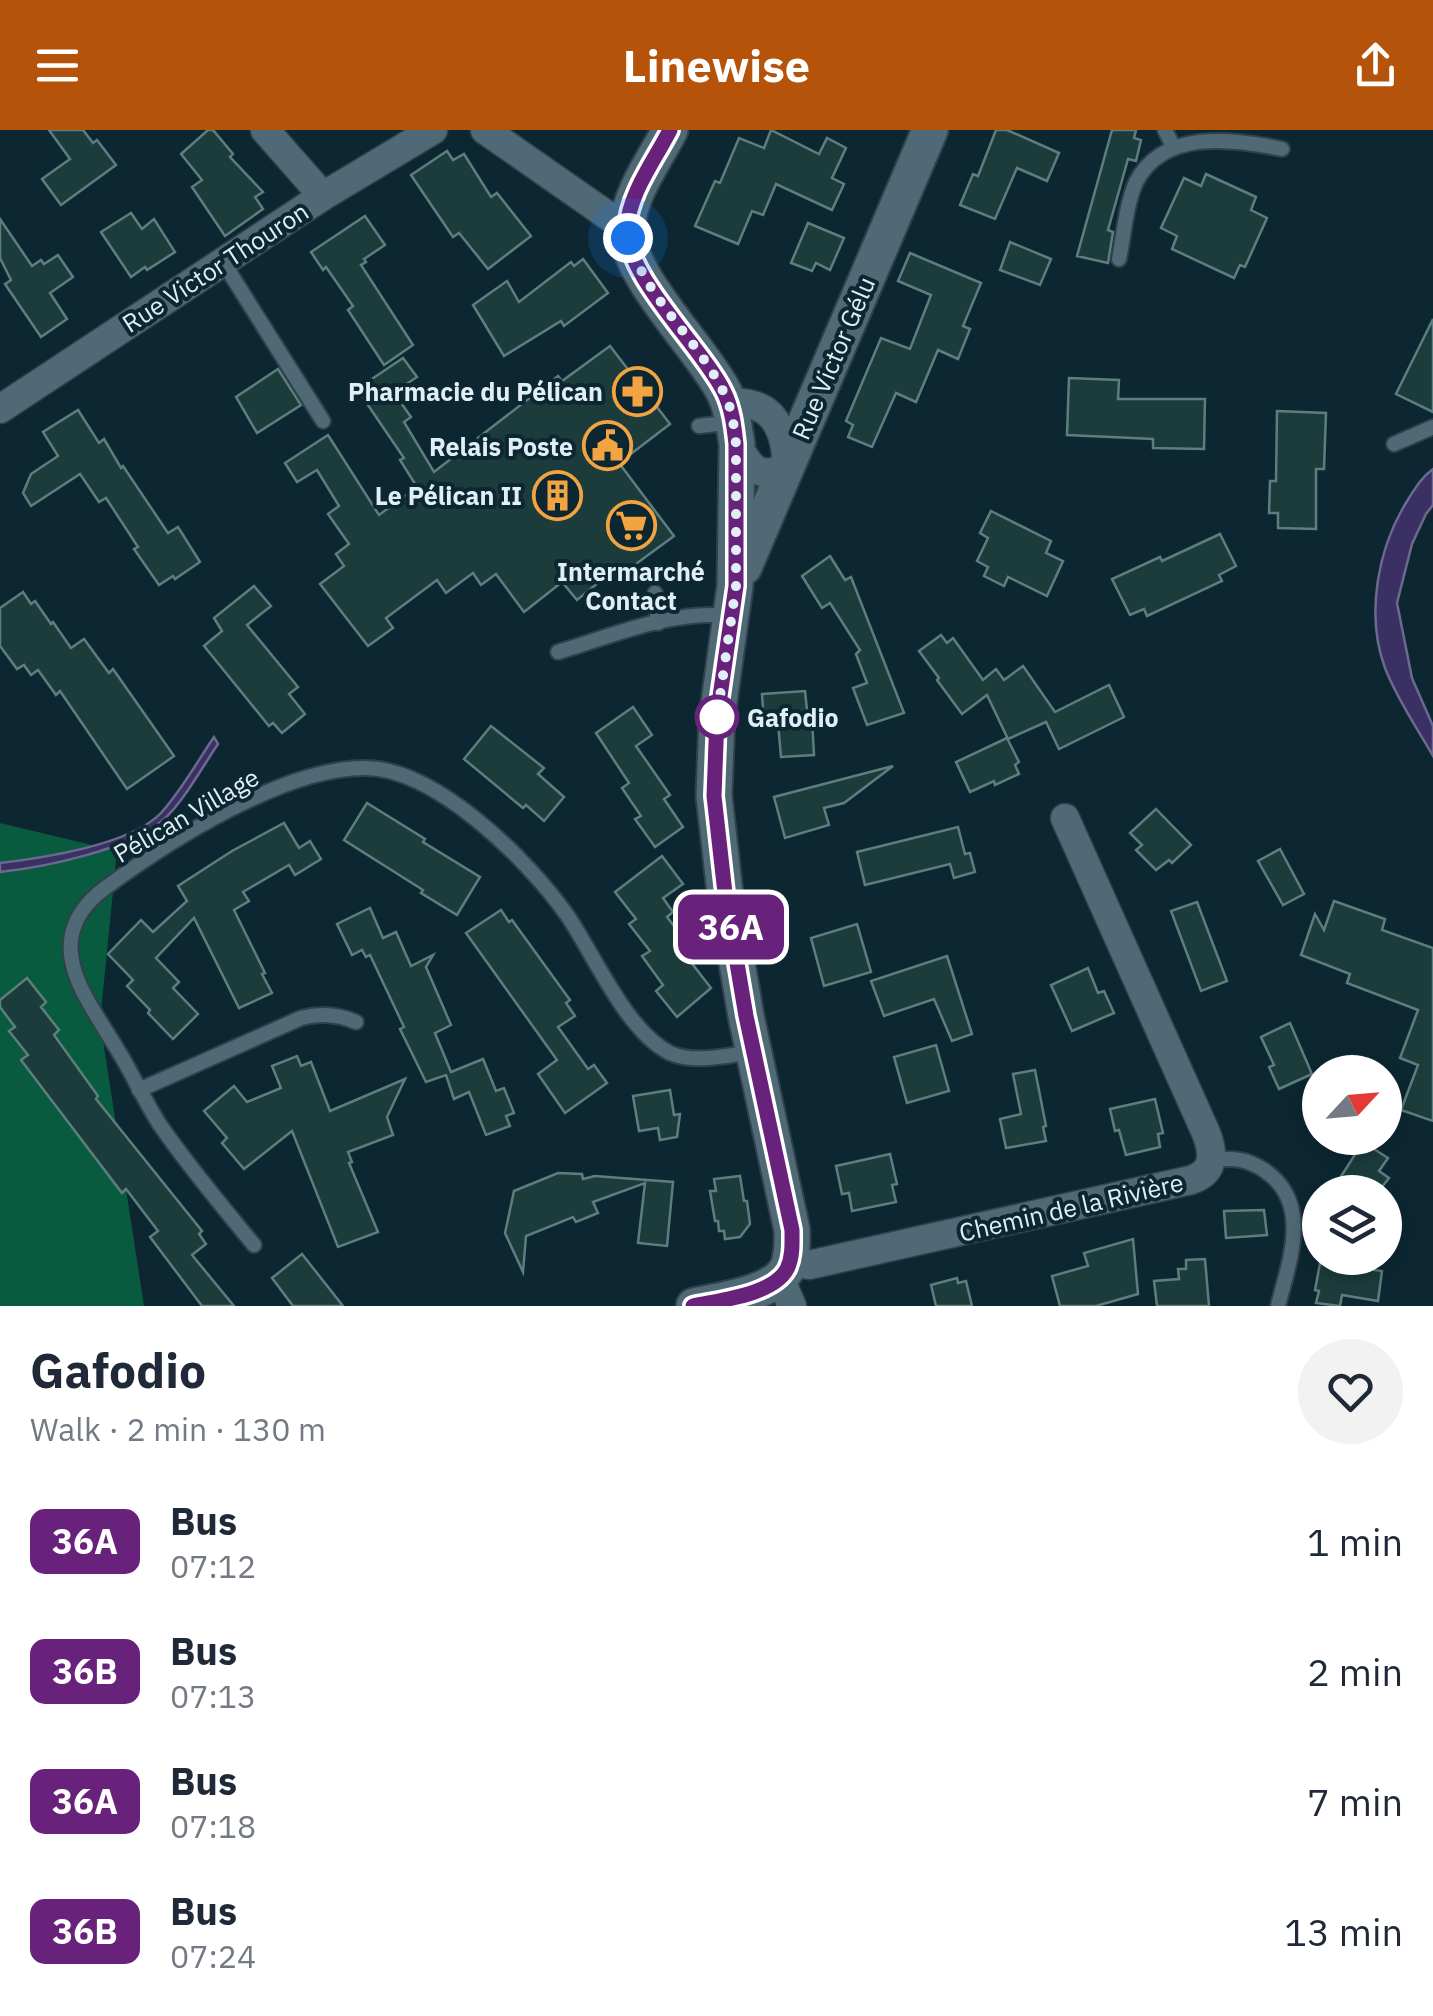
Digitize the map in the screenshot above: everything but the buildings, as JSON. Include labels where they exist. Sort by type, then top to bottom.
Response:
[{"type":"street","points":[[265,130],[323,196]]},
{"type":"street","name":"Rue Victor Thouron","points":[[0,409],[323,196],[434,130]]},
{"type":"street","points":[[485,130],[627,229]]},
{"type":"street","points":[[670,130],[636,194],[627,229],[640,271],[717,380],[724,424],[733,601],[717,717],[714,796],[725,893],[753,1052],[790,1213],[792,1244],[787,1282],[694,1306]]},
{"type":"street","name":"Rue Victor Gélu","points":[[733,601],[930,130]]},
{"type":"street","points":[[752,404],[771,416],[785,438],[788,466],[772,473],[755,469],[745,460],[724,424],[752,404]]},
{"type":"street","name":"Chemin de la Rivière","points":[[787,1282],[809,1265],[1169,1186],[1204,1174],[1212,1161],[1206,1132],[1066,818]]},
{"type":"lane","points":[[1119,259],[1136,182],[1168,137],[1214,135],[1282,149]]},
{"type":"lane","points":[[223,262],[323,421]]},
{"type":"lane","points":[[1394,444],[1433,427]]},
{"type":"lane","points":[[654,593],[658,622]]},
{"type":"lane","points":[[558,652],[658,622],[706,615],[733,601]]},
{"type":"lane","name":"Pélican Village","points":[[254,1245],[160,1126],[73,972],[70,945],[77,920],[98,894],[137,864],[265,793],[323,774],[362,768],[398,774],[434,790],[526,866],[567,915],[630,1016],[652,1042],[685,1057],[753,1052]]},
{"type":"lane","points":[[139,1090],[301,1018],[326,1014],[356,1022]]},
{"type":"lane","points":[[1212,1161],[1230,1158],[1258,1166],[1276,1180],[1289,1199],[1294,1236],[1278,1306]]},
{"type":"green space","points":[[0,823],[117,851],[100,1021],[144,1306],[0,1306]]},
{"type":"shaded area","points":[[1433,469],[1433,505],[1412,544],[1397,603],[1412,678],[1433,726],[1433,756],[1385,668],[1379,647],[1376,603],[1389,537],[1412,494]]},
{"type":"shaded area","points":[[214,737],[218,744],[185,795],[148,831],[86,855],[0,872],[0,863],[108,842],[147,824],[175,795]]},
{"type":"bus line","name":"36A","points":[[670,130],[636,194],[627,229],[640,271],[724,391],[734,422],[736,586],[717,717],[714,796],[725,893],[746,1016],[792,1230],[790,1260],[778,1280],[758,1290],[693,1306]]},
{"type":"place","name":"Pharmacie du Pélican","points":[[638,391]]},
{"type":"place","name":"Relais Poste","points":[[608,446]]},
{"type":"place","name":"Le Pélican II","points":[[557,495]]},
{"type":"place","name":"Intermarché Contact","points":[[631,525]]},
{"type":"place","name":"Gafodio","points":[[717,717]]},
{"type":"route","points":[[628,238],[640,271],[724,391],[734,422],[736,586],[717,717]]}]
